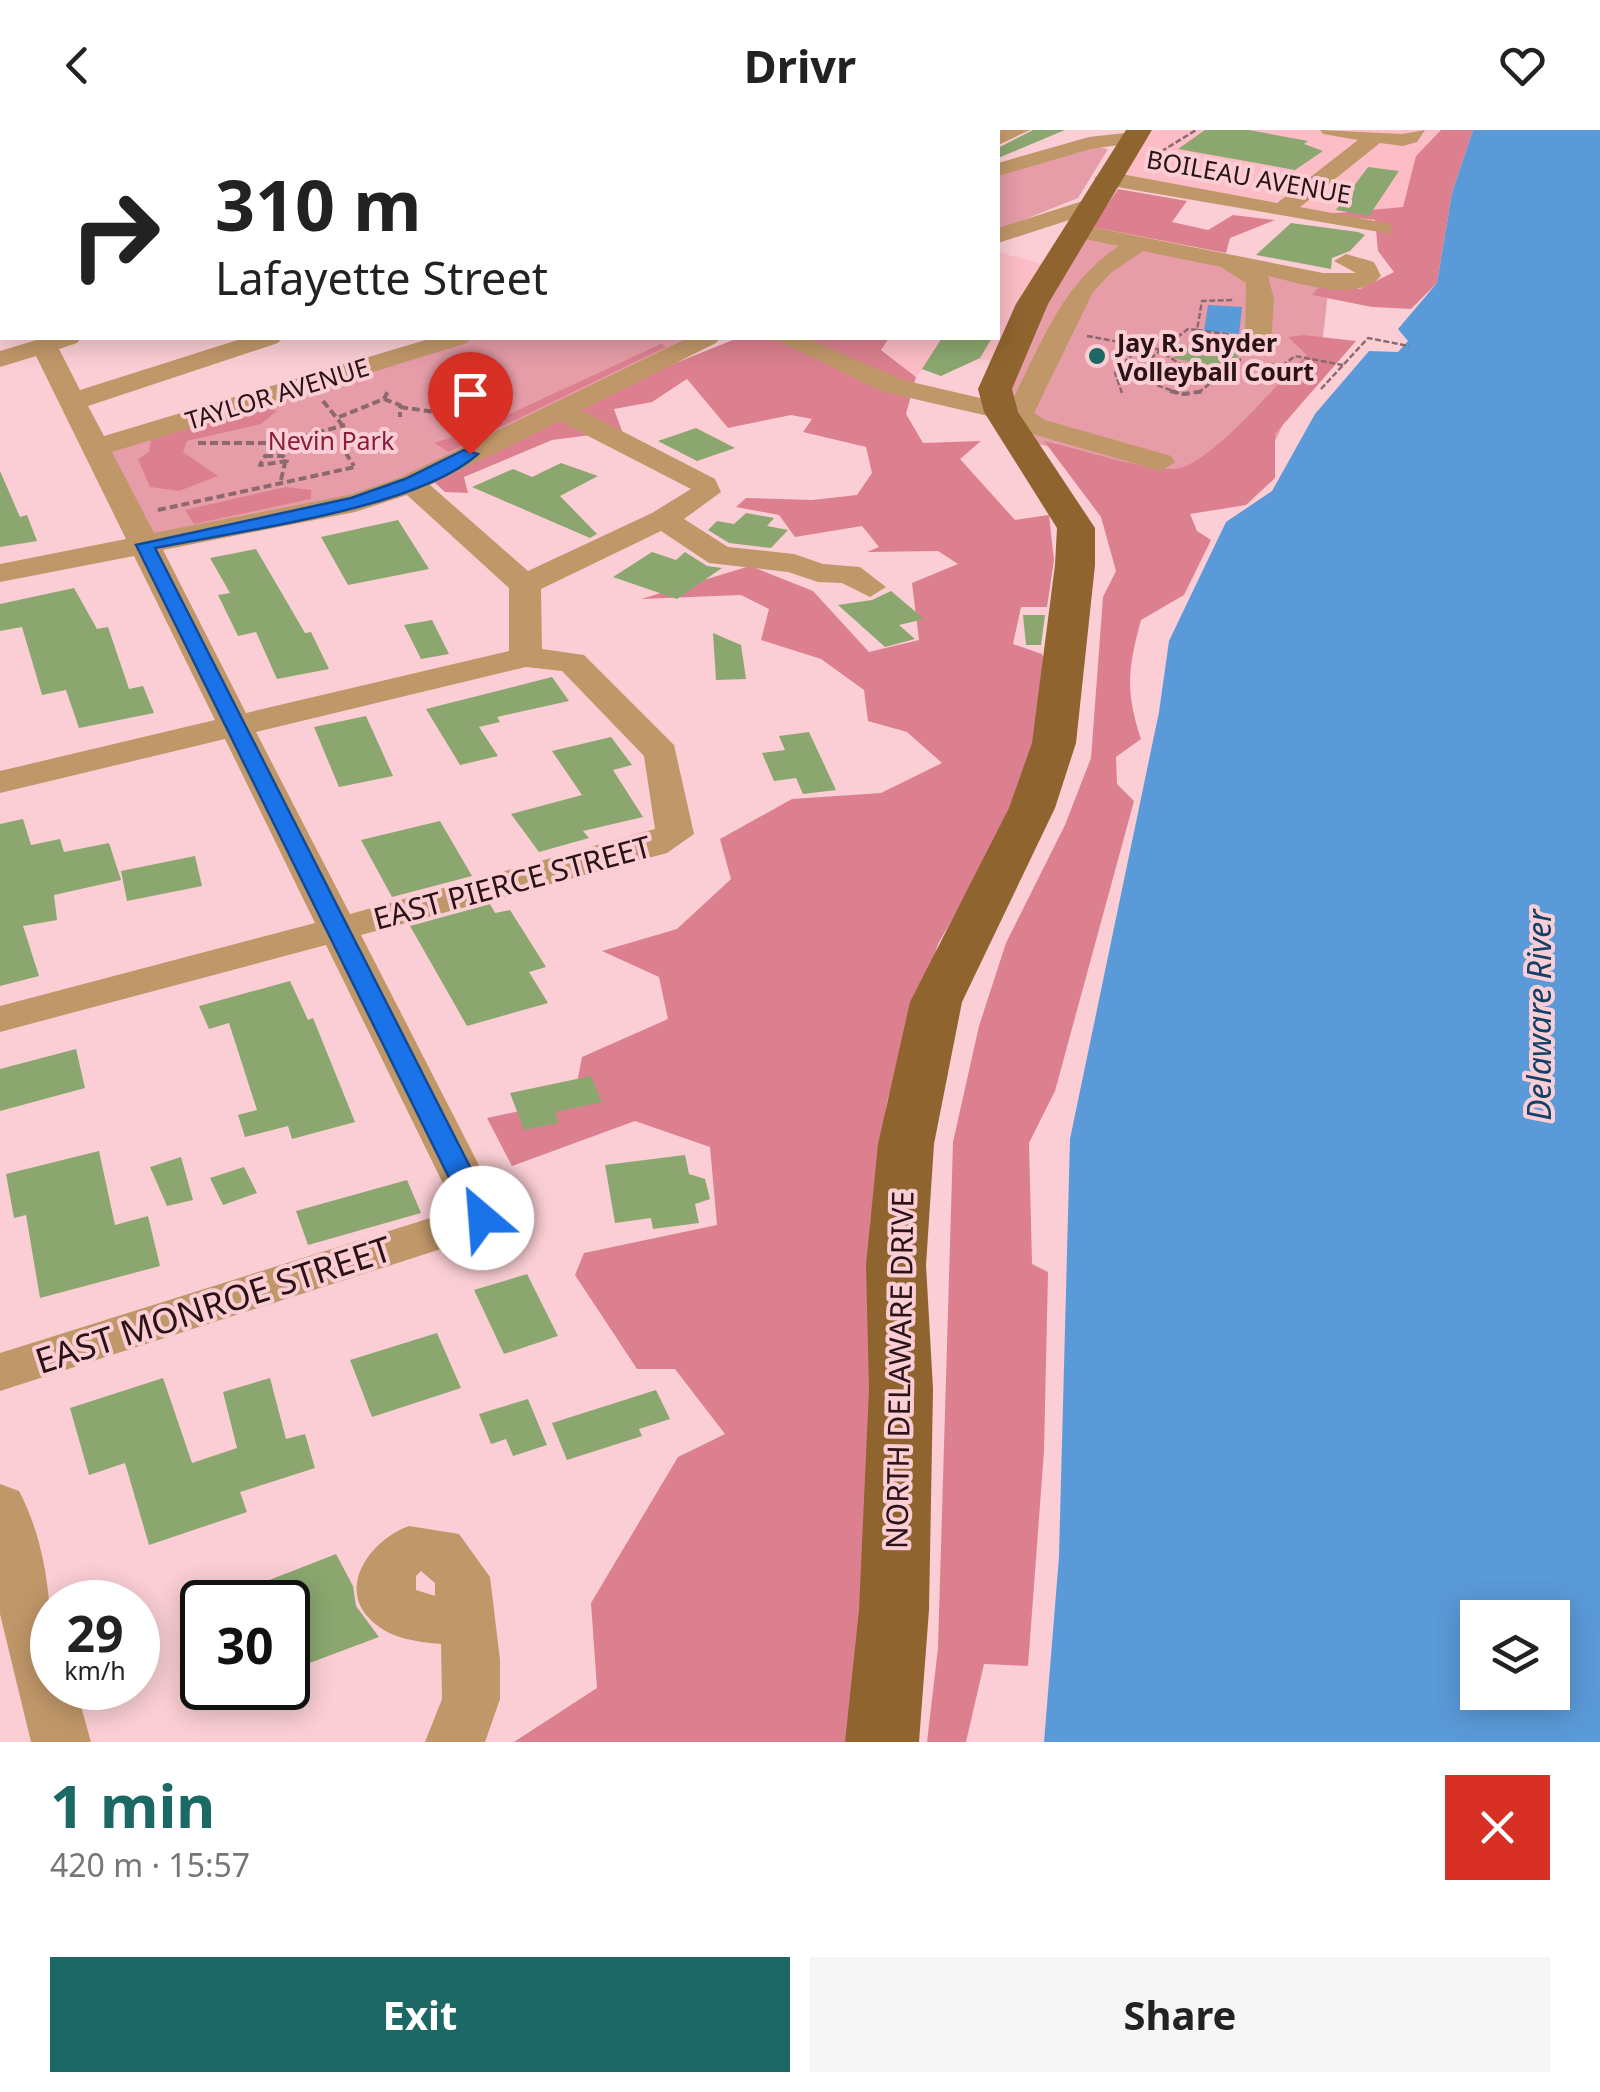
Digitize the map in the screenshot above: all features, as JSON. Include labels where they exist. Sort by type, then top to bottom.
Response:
[{"type":"main road","points":[[1010,414],[994,389],[1006,358],[1105,178],[1133,139]]},
{"type":"main road","name":"NORTH DELAWARE DRIVE","points":[[882,1742],[894,1610],[901,1389],[896,1265],[906,1144],[936,1002],[1032,808],[1054,743],[1075,565],[1076,528],[1010,414]]},
{"type":"street","points":[[1330,130],[1407,140],[1415,130]]},
{"type":"street","points":[[1282,210],[1376,136]]},
{"type":"street","points":[[1000,169],[1089,144],[1133,139]]},
{"type":"street","name":"BOILEAU AVENUE","points":[[1105,178],[1382,229]]},
{"type":"street","points":[[1000,236],[1083,218],[1140,244],[1345,282],[1369,276],[1366,267],[1346,261]]},
{"type":"street","points":[[1010,414],[1064,332],[1082,289],[1103,267],[1140,244]]},
{"type":"street","points":[[1230,262],[1258,280],[1262,300],[1249,339]]},
{"type":"street","points":[[72,402],[263,340]]},
{"type":"street","name":"TAYLOR AVENUE","points":[[95,448],[452,340]]},
{"type":"street","points":[[0,573],[145,528],[375,496],[411,483],[703,340]]},
{"type":"street","points":[[790,340],[894,386],[1010,414],[1035,426],[1161,462]]},
{"type":"street","points":[[0,359],[56,341],[72,402],[95,448],[145,528],[235,726],[338,929]]},
{"type":"street","points":[[525,585],[663,519],[699,500],[706,492],[705,485],[690,474],[558,410]]},
{"type":"street","points":[[0,782],[526,657],[525,585],[411,483]]},
{"type":"street","points":[[663,519],[720,556],[794,563],[818,573],[849,574],[870,586]]},
{"type":"street","name":"EAST PIERCE STREET","points":[[0,1019],[654,845],[675,834],[661,753],[572,662],[526,657]]},
{"type":"street","name":"EAST MONROE STREET","points":[[0,1372],[482,1218],[338,929]]},
{"type":"street","points":[[0,1506],[15,1616],[60,1742]]},
{"type":"street","points":[[454,1742],[475,1681],[464,1622]]},
{"type":"path","points":[[1133,139],[1196,130]]},
{"type":"path","points":[[1197,330],[1202,301],[1233,300],[1232,304],[1245,305]]},
{"type":"path","points":[[1188,329],[1249,339],[1202,395],[1180,397],[1156,385],[1151,358],[1157,349],[1188,329]]},
{"type":"path","points":[[1064,332],[1179,353]]},
{"type":"path","points":[[1321,388],[1368,338],[1408,346]]},
{"type":"path","points":[[1122,393],[1115,373],[1140,346]]},
{"type":"path","points":[[1157,349],[1214,385]]},
{"type":"path","points":[[1282,366],[1295,356],[1343,365]]},
{"type":"path","points":[[307,385],[345,425],[352,442],[347,455],[375,496]]},
{"type":"path","points":[[339,417],[384,399],[388,391]]},
{"type":"path","points":[[384,399],[400,407],[448,414]]},
{"type":"path","points":[[400,407],[400,418]]},
{"type":"path","points":[[184,444],[263,444],[345,425]]},
{"type":"path","points":[[258,461],[263,444]]},
{"type":"path","points":[[258,461],[286,457],[281,480]]},
{"type":"path","points":[[258,461],[268,467],[285,463]]},
{"type":"path","points":[[145,528],[198,504],[281,480],[355,467]]},
{"type":"shaded area","points":[[1154,130],[1441,130],[1416,156],[1404,207],[1326,214],[1116,177]]},
{"type":"shaded area","points":[[1441,130],[1473,130],[1452,193],[1437,283],[1411,309],[1372,307],[1312,295],[1319,287],[1360,289],[1394,272],[1378,251],[1375,220],[1326,214],[1403,207],[1416,156]]},
{"type":"shaded area","points":[[1118,189],[1187,201],[1172,222],[1208,230],[1233,215],[1275,220],[1230,238],[1226,253],[1092,227]]},
{"type":"shaded area","points":[[1000,253],[1046,265],[995,361],[933,355],[916,377],[881,349],[888,340],[1000,340]]},
{"type":"shaded area","points":[[1288,337],[1356,341],[1275,434],[1275,478],[1246,505],[1190,514],[1197,531],[1211,540],[1184,595],[1141,620],[1130,680],[1141,739],[1116,757],[1117,784],[1134,801],[1055,1091],[1029,1143],[1032,1264],[1048,1272],[1044,1451],[1028,1666],[984,1664],[966,1742],[927,1742],[938,1648],[953,1142],[979,1026],[1006,943],[1065,825],[1091,758],[1103,597],[1116,571],[1101,517],[1044,441],[1144,466],[1173,469],[1188,465],[1223,440],[1307,355]]},
{"type":"shaded area","points":[[733,340],[888,340],[881,350],[916,377],[906,414],[923,443],[981,441],[960,459],[1015,520],[1049,515],[1054,560],[1047,607],[1021,607],[1013,644],[1042,654],[1051,684],[1026,790],[938,944],[887,1102],[870,1223],[873,1682],[859,1742],[514,1742],[597,1688],[591,1603],[678,1457],[725,1434],[675,1369],[637,1369],[575,1275],[584,1253],[717,1225],[710,1147],[635,1121],[512,1166],[487,1118],[574,1099],[582,1057],[668,1019],[659,977],[602,951],[677,929],[731,879],[720,839],[792,799],[881,793],[942,763],[907,732],[868,721],[864,690],[821,659],[761,640],[769,609],[741,595],[641,599],[750,566],[813,591],[869,652],[919,640],[912,583],[958,564],[938,551],[867,552],[879,547],[862,526],[795,537],[779,515],[736,507],[746,498],[812,500],[857,495],[872,473],[866,447],[803,432],[812,419],[791,415],[728,428],[687,379],[652,402],[614,409],[622,431],[552,440],[464,477],[468,493],[445,492],[432,480],[653,372]]},
{"type":"shaded area","points":[[661,344],[666,347],[449,452],[434,443],[477,429]]},
{"type":"shaded area","points":[[257,406],[277,411],[261,424],[187,441],[183,452],[218,476],[179,491],[150,487],[138,459],[149,452],[151,439]]},
{"type":"shaded area","points":[[286,487],[311,490],[311,499],[194,524],[185,510]]},
{"type":"green space","points":[[1097,147],[1108,149],[1078,198],[1000,229],[1000,173]]},
{"type":"green space","points":[[1077,231],[1329,283],[1323,337],[1256,483],[1117,466],[1017,438],[1006,358]]},
{"type":"green space","name":"Nevin Park","points":[[462,340],[687,340],[419,471],[345,496],[153,534],[107,449]]},
{"type":"water","name":"Delaware River","points":[[1473,130],[1600,130],[1600,1742],[1044,1742],[1059,1557],[1070,1139],[1159,712],[1169,641],[1226,522],[1272,491],[1315,414],[1369,351],[1398,352],[1408,341],[1398,329],[1437,283],[1452,193]]},
{"type":"water","points":[[1208,305],[1242,307],[1239,334],[1204,331]]},
{"type":"building","points":[[1033,130],[1065,130],[1000,157],[1000,147]]},
{"type":"building","points":[[1205,130],[1249,130],[1308,141],[1304,144],[1323,151],[1295,170],[1178,149]]},
{"type":"building","points":[[1368,167],[1399,171],[1369,216],[1336,210]]},
{"type":"building","points":[[1291,223],[1365,235],[1350,251],[1332,258],[1331,269],[1256,255]]},
{"type":"building","points":[[1203,334],[1241,342],[1247,349],[1223,369],[1173,358]]},
{"type":"building","points":[[941,340],[991,340],[980,358],[941,376],[922,369]]},
{"type":"building","points":[[696,428],[735,448],[697,461],[658,441]]},
{"type":"building","points":[[561,463],[598,476],[560,496],[597,534],[590,538],[472,487],[513,469],[532,477]]},
{"type":"building","points":[[0,471],[20,517],[27,515],[37,541],[0,547]]},
{"type":"building","points":[[746,513],[774,518],[767,526],[788,530],[771,548],[729,543],[708,530],[717,521],[734,524]]},
{"type":"building","points":[[398,520],[429,569],[348,585],[321,537]]},
{"type":"building","points":[[256,549],[305,633],[311,632],[329,669],[277,679],[256,632],[238,636],[218,595],[230,593],[210,558]]},
{"type":"building","points":[[652,552],[676,560],[685,552],[707,566],[722,568],[677,599],[613,577]]},
{"type":"building","points":[[74,588],[97,629],[108,627],[129,689],[143,686],[154,713],[79,728],[66,690],[42,695],[22,627],[0,631],[0,604]]},
{"type":"building","points":[[891,591],[924,619],[899,625],[915,639],[885,647],[838,605],[872,600]]},
{"type":"building","points":[[1023,615],[1045,615],[1041,645],[1026,645]]},
{"type":"building","points":[[432,620],[449,654],[421,659],[404,625]]},
{"type":"building","points":[[713,633],[741,645],[746,679],[716,680]]},
{"type":"building","points":[[552,677],[569,701],[497,717],[500,722],[479,727],[498,756],[460,765],[426,709]]},
{"type":"building","points":[[366,716],[393,776],[339,787],[314,727]]},
{"type":"building","points":[[809,732],[836,790],[803,794],[796,778],[774,781],[762,753],[785,750],[779,736]]},
{"type":"building","points":[[611,737],[632,765],[613,770],[643,817],[583,831],[589,838],[539,852],[511,814],[582,795],[552,751]]},
{"type":"building","points":[[23,819],[31,845],[60,839],[64,852],[109,843],[121,880],[54,895],[57,920],[23,926],[39,976],[0,986],[0,824]]},
{"type":"building","points":[[440,821],[472,876],[392,897],[361,840]]},
{"type":"building","points":[[195,856],[202,886],[127,901],[121,871]]},
{"type":"building","points":[[490,904],[495,913],[510,910],[546,967],[529,972],[548,1003],[467,1026],[410,926]]},
{"type":"building","points":[[290,981],[308,1020],[313,1018],[355,1122],[292,1139],[288,1126],[245,1137],[238,1115],[257,1110],[229,1023],[209,1029],[199,1006]]},
{"type":"building","points":[[76,1049],[85,1088],[0,1111],[0,1069]]},
{"type":"building","points":[[591,1076],[602,1102],[555,1112],[559,1123],[524,1130],[510,1093]]},
{"type":"building","points":[[99,1151],[115,1225],[148,1216],[160,1266],[40,1298],[26,1215],[14,1218],[6,1174]]},
{"type":"building","points":[[685,1155],[689,1174],[705,1179],[710,1199],[695,1204],[699,1223],[653,1229],[651,1218],[615,1223],[605,1165]]},
{"type":"building","points":[[181,1157],[193,1200],[167,1206],[150,1167]]},
{"type":"building","points":[[244,1167],[257,1193],[223,1205],[210,1178]]},
{"type":"building","points":[[407,1180],[421,1213],[308,1245],[296,1211]]},
{"type":"building","points":[[527,1274],[558,1336],[504,1354],[474,1290]]},
{"type":"building","points":[[437,1333],[461,1388],[372,1417],[350,1360]]},
{"type":"building","points":[[163,1378],[192,1463],[237,1448],[223,1392],[270,1378],[286,1439],[305,1434],[315,1468],[240,1492],[247,1512],[149,1545],[125,1463],[89,1475],[70,1408]]},
{"type":"building","points":[[656,1390],[670,1419],[639,1429],[642,1436],[567,1460],[552,1423]]},
{"type":"building","points":[[528,1399],[547,1445],[513,1456],[506,1439],[491,1444],[479,1414]]},
{"type":"building","points":[[336,1554],[353,1586],[356,1606],[379,1637],[310,1663],[310,1580],[270,1580]]},
{"type":"place","name":"Jay R. Snyder Volleyball Court","points":[[1097,356]]},
{"type":"route","points":[[470,454],[411,483],[355,503],[144,545],[482,1218]]}]
